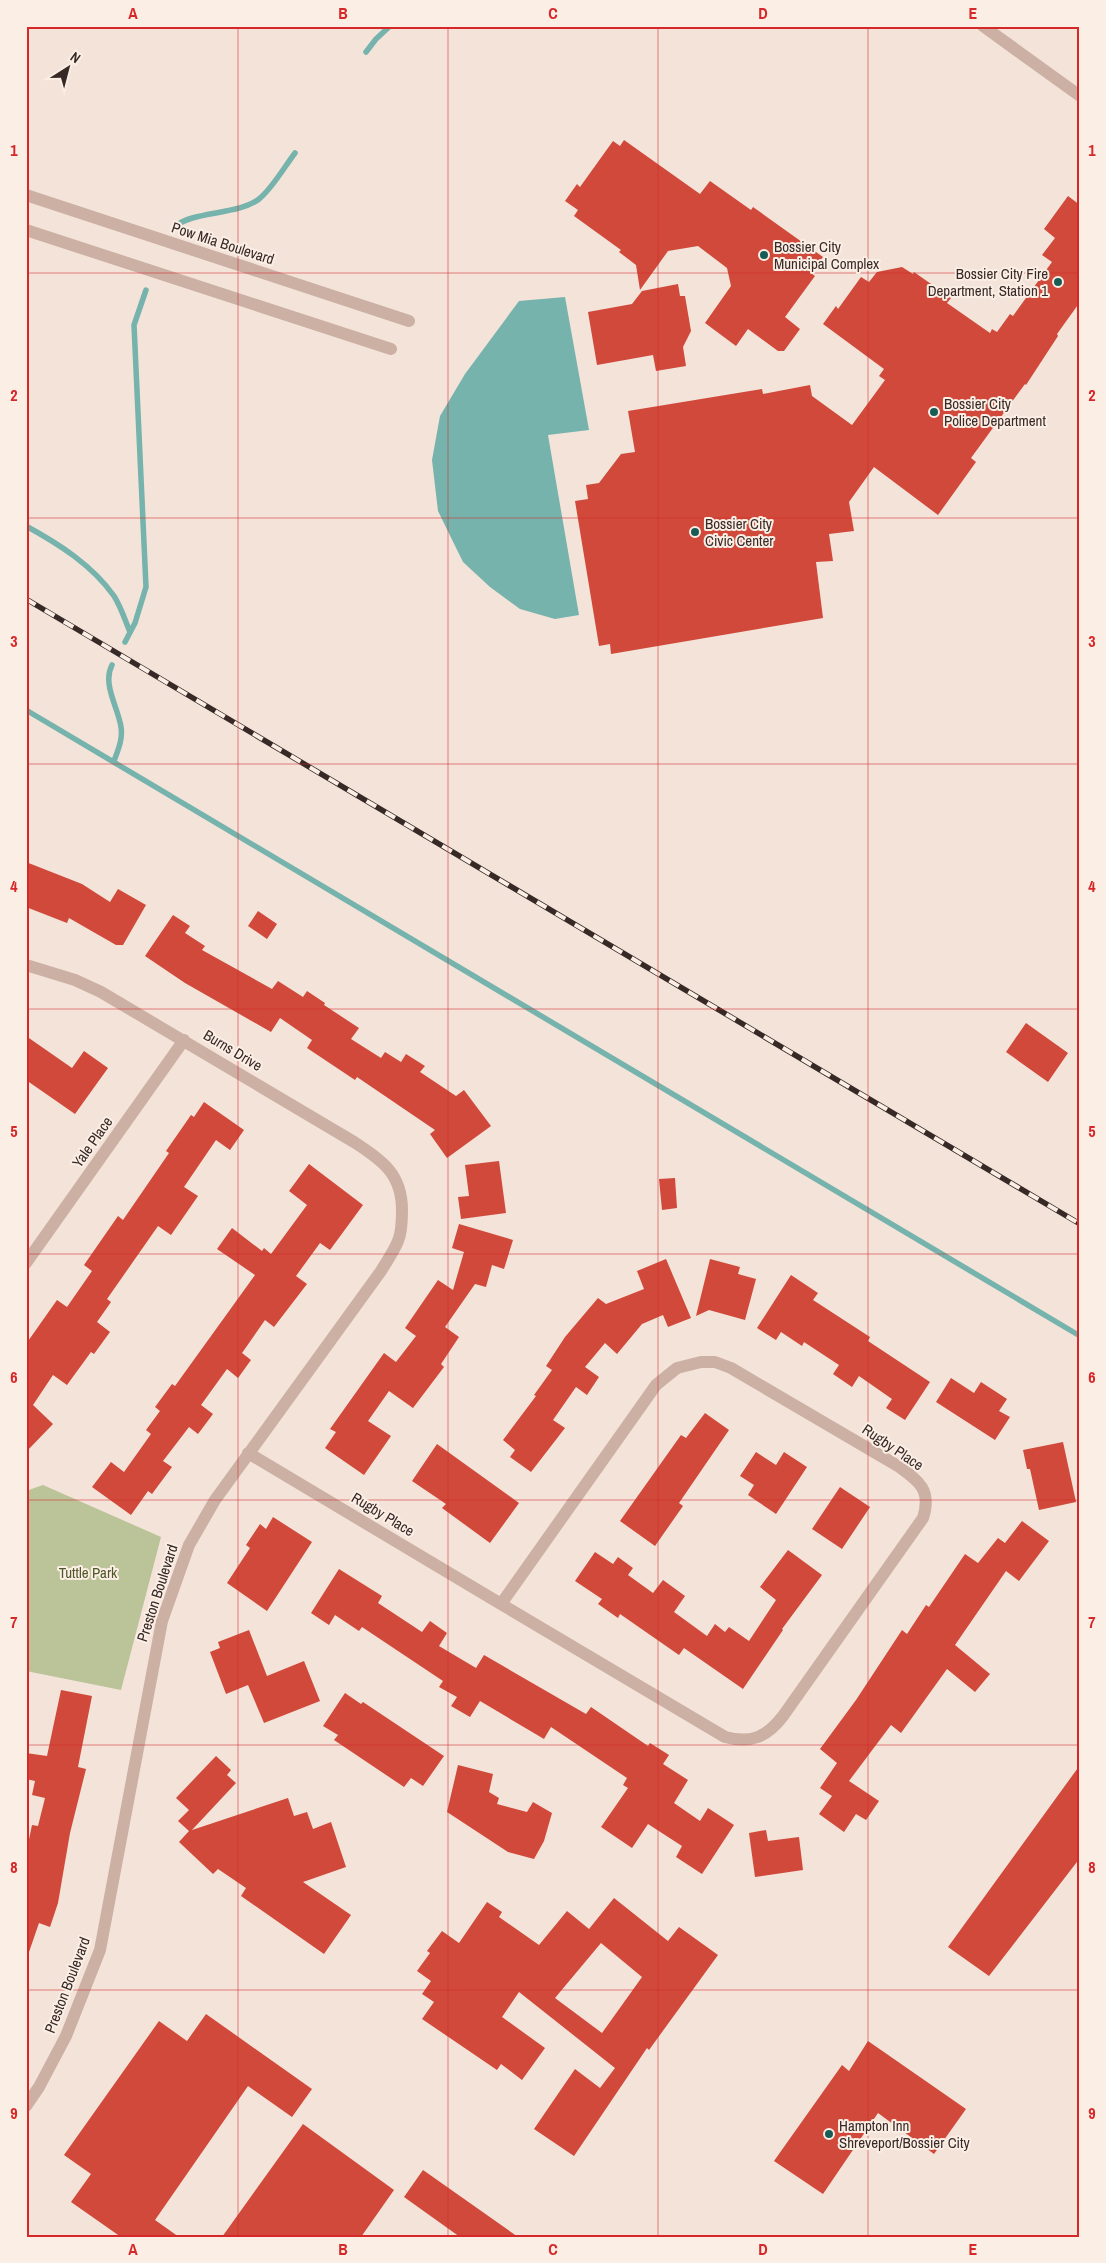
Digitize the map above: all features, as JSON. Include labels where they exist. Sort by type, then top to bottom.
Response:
[{"type":"street","points":[[983,26],[1080,96]]},
{"type":"street","name":"Pow Mia Boulevard","points":[[26,195],[409,321]]},
{"type":"street","points":[[26,230],[391,349]]},
{"type":"street","name":"Burns Drive","points":[[26,965],[75,980],[101,992],[372,1153],[385,1163],[395,1177],[402,1193]]},
{"type":"street","name":"Yale Place","points":[[26,1262],[184,1040]]},
{"type":"street","name":"Preston Boulevard","points":[[26,2106],[66,2036],[100,1950],[110,1908],[155,1651],[164,1614],[189,1545],[215,1500],[381,1271],[399,1240],[402,1218],[402,1193]]},
{"type":"street","name":"Rugby Place","points":[[248,1453],[501,1604],[725,1737],[737,1740],[757,1739],[769,1732],[783,1716],[923,1518],[927,1507],[926,1494],[921,1484],[898,1466],[746,1376],[715,1362],[688,1364],[671,1372],[656,1385],[501,1604]]},
{"type":"green space","name":"Tuttle Park","points":[[43,1485],[161,1537],[121,1690],[26,1671],[26,1491]]},
{"type":"water","points":[[565,297],[589,430],[548,435],[579,615],[555,619],[520,609],[490,587],[463,562],[438,511],[432,460],[440,416],[465,374],[519,301]]},
{"type":"building","name":"Bossier City Municipal Complex","points":[[624,140],[700,194],[710,181],[751,210],[753,207],[823,257],[811,273],[815,276],[785,317],[800,329],[784,351],[778,351],[748,329],[736,346],[705,323],[731,286],[727,268],[698,246],[668,251],[640,290],[636,265],[619,252],[621,250],[574,216],[578,210],[565,201],[577,184],[580,187],[613,141],[620,146]]},
{"type":"building","points":[[1068,196],[1080,205],[1080,302],[1057,334],[1058,336],[1026,385],[971,458],[976,462],[938,515],[874,467],[849,502],[854,531],[829,534],[833,561],[816,562],[823,618],[611,654],[610,644],[599,646],[575,501],[588,499],[586,485],[599,483],[621,454],[635,452],[628,411],[762,389],[763,394],[810,385],[812,396],[852,425],[885,380],[879,376],[884,369],[823,324],[836,306],[838,309],[861,277],[869,282],[877,272],[902,267],[913,274],[914,272],[951,298],[947,303],[990,333],[992,329],[997,332],[1010,314],[1013,316],[1052,262],[1042,255],[1055,238],[1044,229]]},
{"type":"building","points":[[678,284],[680,296],[685,296],[691,331],[683,347],[686,366],[656,371],[653,355],[597,365],[588,312],[632,304],[642,291]]},
{"type":"building","points":[[26,862],[82,884],[110,902],[118,889],[146,905],[123,945],[116,945],[69,918],[67,923],[26,907]]},
{"type":"building","points":[[258,911],[277,924],[267,939],[248,926]]},
{"type":"building","points":[[173,915],[190,926],[185,933],[205,946],[202,950],[272,989],[278,981],[303,997],[307,991],[325,1003],[324,1005],[359,1028],[351,1039],[381,1058],[385,1052],[401,1062],[406,1054],[425,1066],[420,1072],[456,1096],[464,1090],[491,1126],[447,1158],[430,1134],[435,1130],[357,1077],[355,1080],[307,1048],[312,1040],[280,1018],[271,1032],[185,983],[145,956]]},
{"type":"building","points":[[1026,1023],[1068,1053],[1048,1082],[1006,1052]]},
{"type":"building","points":[[26,1036],[72,1068],[84,1051],[108,1068],[75,1114],[26,1080]]},
{"type":"building","points":[[204,1102],[244,1130],[230,1150],[216,1140],[184,1187],[198,1196],[171,1235],[158,1226],[107,1299],[111,1302],[97,1322],[110,1332],[94,1354],[91,1352],[67,1385],[53,1375],[33,1405],[53,1424],[26,1452],[26,1344],[57,1300],[67,1307],[92,1271],[84,1265],[118,1216],[123,1220],[169,1153],[166,1151],[191,1115],[194,1117]]},
{"type":"building","points":[[499,1161],[506,1213],[461,1219],[458,1197],[469,1196],[465,1165]]},
{"type":"building","points":[[309,1164],[363,1205],[330,1250],[320,1243],[296,1276],[307,1284],[274,1327],[265,1320],[242,1353],[251,1360],[238,1378],[227,1369],[201,1405],[213,1414],[198,1434],[189,1427],[163,1461],[172,1467],[152,1494],[148,1491],[131,1515],[92,1487],[111,1462],[124,1472],[151,1434],[146,1430],[160,1411],[155,1407],[172,1384],[175,1386],[255,1275],[217,1249],[232,1228],[262,1251],[264,1248],[271,1254],[307,1205],[289,1191]]},
{"type":"building","points":[[675,1178],[677,1208],[662,1210],[659,1179]]},
{"type":"building","points":[[459,1224],[513,1240],[504,1269],[492,1265],[486,1287],[475,1284],[445,1327],[459,1337],[441,1364],[444,1367],[413,1408],[389,1391],[368,1421],[391,1436],[364,1475],[325,1448],[336,1432],[330,1429],[384,1353],[396,1362],[416,1336],[405,1328],[438,1280],[453,1290],[464,1252],[452,1248]]},
{"type":"building","points":[[666,1259],[691,1318],[668,1327],[663,1315],[642,1324],[617,1354],[605,1343],[585,1367],[599,1377],[587,1395],[576,1387],[553,1420],[565,1428],[531,1472],[510,1457],[515,1450],[503,1440],[536,1396],[534,1395],[552,1370],[546,1366],[565,1337],[598,1298],[606,1304],[644,1289],[637,1271]]},
{"type":"building","points":[[710,1259],[740,1267],[738,1274],[756,1279],[745,1320],[709,1310],[696,1316]]},
{"type":"building","points":[[791,1275],[818,1293],[813,1300],[870,1337],[868,1341],[930,1382],[905,1420],[886,1408],[892,1399],[859,1376],[852,1387],[833,1374],[839,1365],[804,1342],[802,1346],[781,1332],[776,1340],[757,1328]]},
{"type":"building","points":[[951,1378],[974,1393],[981,1382],[1007,1399],[999,1411],[1010,1417],[995,1440],[936,1402]]},
{"type":"building","points":[[705,1413],[729,1430],[679,1503],[683,1506],[655,1546],[620,1521],[681,1435],[686,1438]]},
{"type":"building","points":[[1063,1442],[1076,1502],[1039,1510],[1030,1469],[1027,1469],[1023,1450]]},
{"type":"building","points":[[437,1444],[519,1503],[490,1543],[442,1508],[446,1504],[412,1481]]},
{"type":"building","points":[[756,1452],[776,1465],[784,1452],[807,1467],[776,1514],[748,1495],[754,1485],[740,1476]]},
{"type":"building","points":[[840,1487],[870,1507],[842,1549],[812,1529]]},
{"type":"building","points":[[273,1517],[312,1542],[267,1611],[227,1583],[250,1548],[246,1545],[260,1524],[266,1529]]},
{"type":"building","points":[[1022,1521],[1049,1541],[1019,1581],[1006,1571],[955,1645],[990,1674],[975,1692],[947,1669],[901,1733],[891,1725],[849,1781],[879,1801],[866,1820],[856,1814],[844,1832],[819,1814],[832,1796],[820,1788],[837,1763],[820,1749],[856,1700],[902,1630],[907,1634],[926,1605],[929,1607],[965,1554],[978,1563],[998,1538],[1005,1543]]},
{"type":"building","points":[[788,1550],[822,1575],[782,1629],[743,1689],[684,1648],[679,1655],[620,1614],[618,1618],[598,1604],[602,1599],[575,1581],[595,1552],[613,1564],[618,1557],[633,1568],[628,1575],[653,1593],[663,1580],[685,1596],[674,1612],[707,1636],[715,1624],[725,1632],[729,1627],[749,1641],[776,1600],[760,1587]]},
{"type":"building","points":[[339,1569],[382,1596],[378,1603],[422,1632],[430,1621],[447,1633],[439,1646],[476,1668],[484,1655],[586,1714],[591,1707],[648,1746],[650,1743],[669,1755],[663,1764],[688,1780],[674,1803],[700,1821],[708,1808],[734,1825],[702,1874],[676,1857],[682,1846],[648,1824],[632,1848],[601,1827],[628,1788],[623,1785],[627,1778],[551,1727],[544,1739],[480,1701],[470,1717],[451,1706],[457,1697],[439,1687],[443,1681],[362,1627],[359,1631],[335,1615],[329,1625],[311,1613]]},
{"type":"building","points":[[249,1630],[267,1676],[304,1661],[320,1701],[264,1723],[248,1685],[226,1694],[210,1652],[220,1648],[218,1642]]},
{"type":"building","points":[[61,1690],[92,1696],[78,1767],[86,1769],[70,1833],[58,1903],[50,1927],[39,1923],[29,1952],[26,1952],[26,1854],[32,1825],[38,1826],[45,1798],[32,1795],[35,1781],[26,1779],[26,1753],[47,1756]]},
{"type":"building","points":[[345,1693],[361,1704],[363,1702],[444,1756],[423,1786],[411,1778],[404,1787],[334,1740],[338,1735],[323,1726]]},
{"type":"building","points":[[216,1756],[231,1770],[227,1775],[236,1783],[192,1830],[288,1798],[294,1816],[307,1812],[313,1829],[331,1822],[346,1867],[303,1882],[351,1915],[324,1954],[241,1896],[246,1888],[218,1869],[213,1874],[179,1842],[189,1831],[178,1821],[189,1810],[176,1798]]},
{"type":"building","points":[[458,1765],[493,1774],[489,1792],[499,1798],[497,1804],[527,1812],[533,1802],[552,1813],[544,1841],[534,1859],[508,1852],[447,1812]]},
{"type":"building","points":[[1080,1765],[1080,1858],[989,1976],[948,1947]]},
{"type":"building","points":[[766,1830],[768,1841],[799,1837],[803,1870],[755,1877],[749,1833]]},
{"type":"building","points":[[614,1898],[668,1941],[679,1927],[718,1955],[649,2050],[647,2048],[574,2156],[534,2129],[575,2069],[600,2088],[615,2068],[519,1992],[502,2017],[545,2048],[522,2080],[501,2064],[497,2070],[422,2019],[434,2002],[422,1994],[431,1981],[417,1971],[430,1953],[427,1951],[442,1931],[459,1943],[487,1902],[502,1912],[499,1917],[539,1945],[567,1911],[589,1929]],"holes":[[[601,1943],[642,1977],[602,2033],[555,1998]]]},
{"type":"building","points":[[206,2014],[312,2089],[292,2117],[248,2086],[155,2220],[179,2237],[121,2237],[71,2202],[91,2174],[64,2155],[159,2021],[187,2041]]},
{"type":"building","name":"Hampton Inn Shreveport/Bossier City","points":[[868,2041],[966,2109],[934,2154],[878,2113],[823,2194],[774,2161],[842,2065],[849,2071]]},
{"type":"building","points":[[303,2124],[394,2190],[361,2237],[222,2237]]},
{"type":"building","points":[[423,2170],[518,2237],[460,2237],[404,2197]]},
{"type":"waterway","points":[[366,52],[390,26]]},
{"type":"waterway","points":[[176,226],[193,218],[240,208],[259,199],[295,153]]},
{"type":"waterway","points":[[125,642],[135,623],[146,587],[134,325],[146,290]]},
{"type":"waterway","points":[[26,526],[63,548],[96,575],[114,596],[130,632]]},
{"type":"waterway","points":[[112,665],[109,672],[110,688],[121,731],[120,744],[114,761]]},
{"type":"waterway","points":[[26,710],[1080,1336]]},
{"type":"railway","points":[[26,599],[1080,1224]]},
{"type":"place","name":"Bossier City Municipal Complex","points":[[764,255]]},
{"type":"place","name":"Bossier City Fire Department, Station 1","points":[[1058,282]]},
{"type":"place","name":"Bossier City Police Department","points":[[934,412]]},
{"type":"place","name":"Bossier City Civic Center","points":[[695,532]]},
{"type":"place","name":"Hampton Inn Shreveport/Bossier City","points":[[829,2134]]}]
